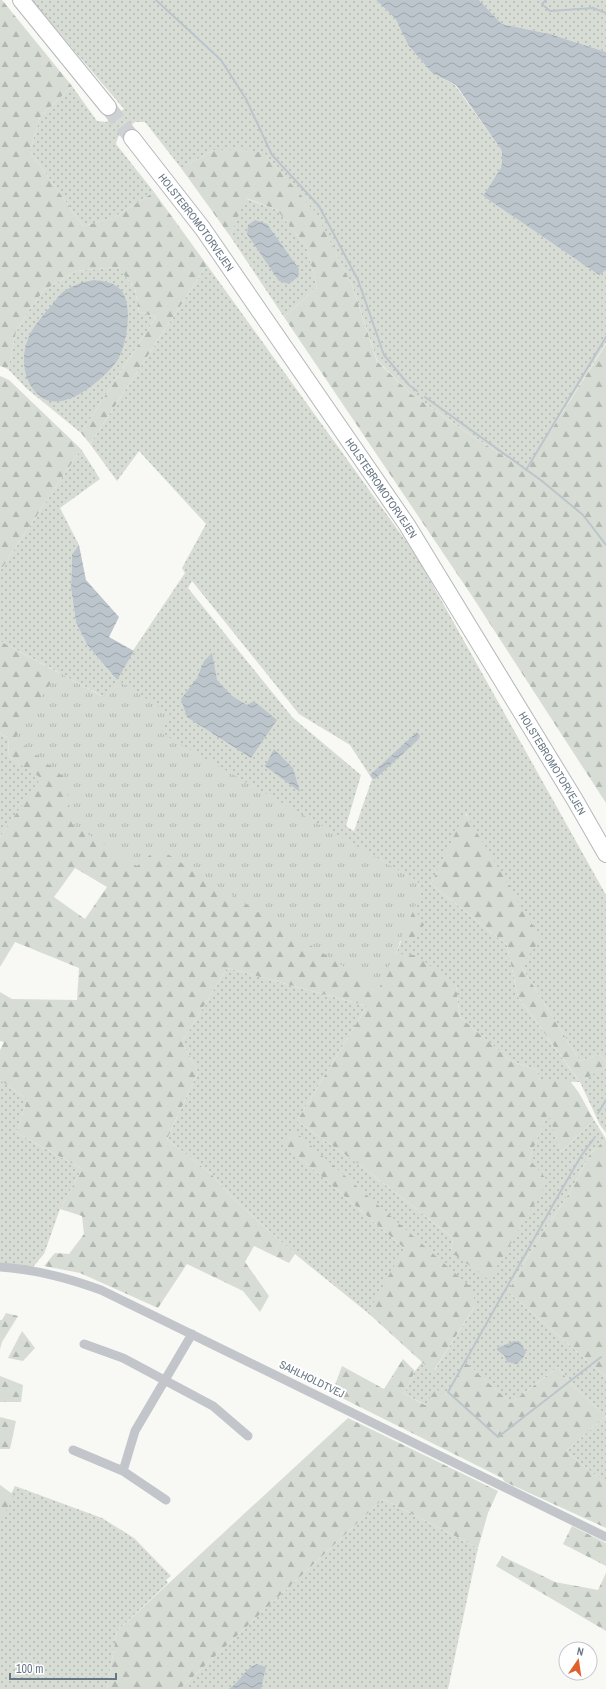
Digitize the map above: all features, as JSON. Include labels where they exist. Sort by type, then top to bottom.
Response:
[{"type":"highway","points":[[21,0],[108,107]]},
{"type":"highway","name":"HOLSTEBROMOTORVEJEN","points":[[132,138],[203,229],[407,525],[575,800],[606,854]]},
{"type":"street","name":"SAHLHOLDTVEJ","points":[[0,1267],[37,1271],[76,1281],[101,1290],[606,1537]]},
{"type":"street","points":[[123,1471],[135,1431],[192,1334]]},
{"type":"street","points":[[84,1344],[123,1358],[213,1406],[248,1436]]},
{"type":"street","points":[[73,1450],[123,1471],[166,1500]]},
{"type":"green space","points":[[0,0],[2,0],[72,86],[40,117],[30,151],[83,226],[113,218],[154,192],[207,265],[90,444],[81,433],[156,317],[139,312],[135,288],[117,267],[77,271],[44,290],[27,313],[16,332],[8,369],[0,366]]},
{"type":"green space","points":[[31,0],[376,0],[395,18],[408,45],[432,73],[455,85],[502,151],[502,166],[483,196],[598,274],[606,270],[606,343],[526,470],[475,438],[411,394],[377,360],[352,285],[314,211],[264,153],[214,150],[181,168],[145,122],[135,122],[118,137],[116,144],[154,192],[113,218],[83,226],[30,151],[40,117],[72,86],[97,121],[106,122],[124,109]]},
{"type":"green space","points":[[479,0],[606,0],[606,52],[550,34],[502,24]]},
{"type":"green space","points":[[243,149],[264,153],[314,210],[352,285],[377,361],[411,394],[475,438],[526,470],[606,344],[606,803],[470,593],[284,317],[317,287],[306,246],[277,210],[246,198],[230,236],[181,168],[214,150]]},
{"type":"green space","points":[[245,198],[277,210],[306,246],[317,287],[284,317],[230,236]]},
{"type":"green space","points":[[207,265],[416,555],[606,895],[606,1062],[600,1054],[580,1061],[521,966],[466,813],[431,884],[507,945],[518,997],[579,1081],[606,1067],[606,1133],[600,1125],[580,1082],[540,1081],[537,1070],[511,1061],[460,1017],[456,986],[396,954],[421,893],[417,881],[160,733],[117,680],[104,697],[0,641],[0,571],[81,449],[100,479],[60,508],[79,545],[72,554],[71,588],[76,623],[88,646],[116,679],[128,658],[185,573],[182,568],[206,524],[139,451],[117,481],[90,444]],"holes":[[[192,581],[299,714],[350,745],[372,779],[354,831],[378,847],[346,826],[361,775],[293,718],[188,588]]]},
{"type":"green space","points":[[117,267],[135,288],[139,312],[156,317],[81,433],[26,388],[8,369],[16,332],[27,313],[44,290],[77,271]]},
{"type":"green space","points":[[0,376],[9,380],[81,449],[0,571]]},
{"type":"green space","points":[[0,641],[103,697],[117,680],[170,714],[161,733],[417,881],[421,893],[414,907],[424,925],[412,940],[400,941],[396,954],[416,955],[456,986],[460,1017],[511,1061],[537,1070],[540,1081],[570,1081],[579,1093],[594,1120],[561,1152],[548,1113],[529,1159],[548,1181],[489,1280],[451,1252],[453,1238],[360,1165],[297,1121],[367,1006],[227,968],[182,1042],[198,1072],[167,1139],[211,1174],[238,1203],[295,1254],[289,1263],[254,1246],[245,1262],[269,1296],[260,1312],[243,1291],[187,1264],[158,1308],[80,1273],[44,1266],[55,1253],[69,1254],[84,1234],[82,1216],[60,1209],[82,1169],[17,1133],[27,1099],[0,1080],[0,1050],[4,1042],[0,1041],[0,992],[12,999],[77,1000],[79,968],[15,942],[0,967],[0,837],[41,778],[9,757],[8,738],[0,733]],"holes":[[[75,868],[107,887],[85,919],[54,897]]]},
{"type":"green space","points":[[58,672],[103,697],[117,680],[170,714],[161,733],[417,881],[421,893],[379,989],[158,848],[137,866],[72,824],[65,778],[15,738]]},
{"type":"green space","points":[[0,733],[8,738],[9,757],[42,778],[0,837]]},
{"type":"green space","points":[[465,813],[541,939],[521,966],[580,1061],[600,1054],[606,1062],[606,1067],[580,1082],[518,997],[507,945],[431,884]]},
{"type":"green space","points":[[227,968],[367,1006],[297,1121],[360,1165],[453,1238],[451,1252],[529,1159],[548,1112],[561,1152],[594,1120],[606,1139],[590,1154],[570,1192],[533,1247],[508,1292],[606,1377],[606,1416],[569,1382],[558,1367],[511,1403],[466,1363],[445,1395],[426,1405],[404,1394],[415,1371],[422,1362],[434,1371],[475,1306],[283,1143],[405,1249],[368,1313],[295,1254],[238,1203],[211,1174],[167,1139],[198,1072],[182,1042]]},
{"type":"green space","points":[[0,1080],[27,1099],[17,1133],[82,1169],[60,1209],[44,1254],[33,1267],[0,1263]]},
{"type":"green space","points":[[292,1129],[473,1289],[475,1306],[433,1372],[368,1313],[404,1248],[283,1143]]},
{"type":"green space","points":[[606,1139],[606,1377],[508,1292],[533,1247],[570,1192],[590,1154]]},
{"type":"green space","points":[[6,1313],[18,1316],[2,1342],[0,1349],[0,1320],[2,1320]]},
{"type":"green space","points":[[22,1331],[35,1348],[23,1361],[8,1358]]},
{"type":"green space","points":[[403,1359],[415,1371],[404,1394],[425,1405],[436,1389],[445,1395],[466,1363],[511,1403],[558,1367],[569,1382],[606,1416],[566,1451],[606,1484],[606,1528],[505,1482],[502,1478],[332,1393],[342,1366],[384,1389]]},
{"type":"green space","points":[[0,1376],[23,1385],[21,1402],[0,1402]]},
{"type":"green space","points":[[606,1416],[606,1484],[566,1451]]},
{"type":"green space","points":[[0,1417],[16,1421],[10,1449],[0,1449]]},
{"type":"green space","points":[[348,1418],[498,1491],[488,1513],[478,1548],[383,1499],[180,1689],[107,1689],[117,1631]]},
{"type":"green space","points":[[0,1485],[14,1495],[0,1523]]},
{"type":"green space","points":[[15,1486],[102,1518],[134,1538],[171,1576],[166,1580],[168,1583],[117,1631],[107,1689],[0,1689],[0,1517]]},
{"type":"green space","points":[[383,1499],[478,1548],[448,1689],[180,1689]]},
{"type":"green space","points":[[572,1526],[606,1543],[606,1566],[563,1544]]},
{"type":"green space","points":[[502,1556],[555,1582],[598,1590],[606,1573],[606,1631],[496,1566]]},
{"type":"water","points":[[376,0],[479,0],[502,24],[550,34],[606,52],[606,270],[599,275],[483,196],[502,166],[502,151],[456,85],[432,73],[408,45],[395,18]]},
{"type":"water","points":[[255,220],[267,224],[299,269],[298,277],[289,284],[279,281],[247,234],[248,225]]},
{"type":"water","points":[[94,280],[111,283],[120,289],[124,295],[127,304],[128,325],[121,354],[103,377],[83,392],[72,398],[61,401],[50,401],[41,397],[34,391],[29,383],[24,367],[27,340],[36,325],[62,293],[83,282]]},
{"type":"water","points":[[79,545],[86,580],[119,617],[109,637],[134,651],[117,680],[88,646],[76,623],[71,588],[72,554]]},
{"type":"water","points":[[212,653],[217,680],[232,696],[247,705],[254,701],[277,720],[251,758],[187,717],[181,699],[197,678],[204,661]]},
{"type":"water","points":[[417,732],[420,736],[418,740],[375,779],[373,779],[370,775]]},
{"type":"water","points":[[274,749],[293,768],[300,792],[265,766]]},
{"type":"water","points":[[514,1341],[520,1342],[526,1352],[517,1364],[507,1362],[504,1355],[497,1350],[497,1348]]},
{"type":"water","points":[[257,1664],[266,1667],[261,1689],[229,1689],[249,1669]]},
{"type":"waterway","points":[[156,0],[221,60],[246,99],[272,155],[319,206],[358,280],[384,355],[409,385],[417,391]]},
{"type":"waterway","points":[[546,0],[542,4],[550,11],[593,8],[606,13]]},
{"type":"waterway","points":[[526,470],[606,337]]},
{"type":"waterway","points":[[425,397],[542,481],[583,515],[606,545]]},
{"type":"waterway","points":[[598,1113],[606,1100]]},
{"type":"waterway","points":[[595,1137],[581,1156],[448,1392],[498,1437],[601,1357]]},
{"type":"tunnel","points":[[108,107],[132,138]]}]
